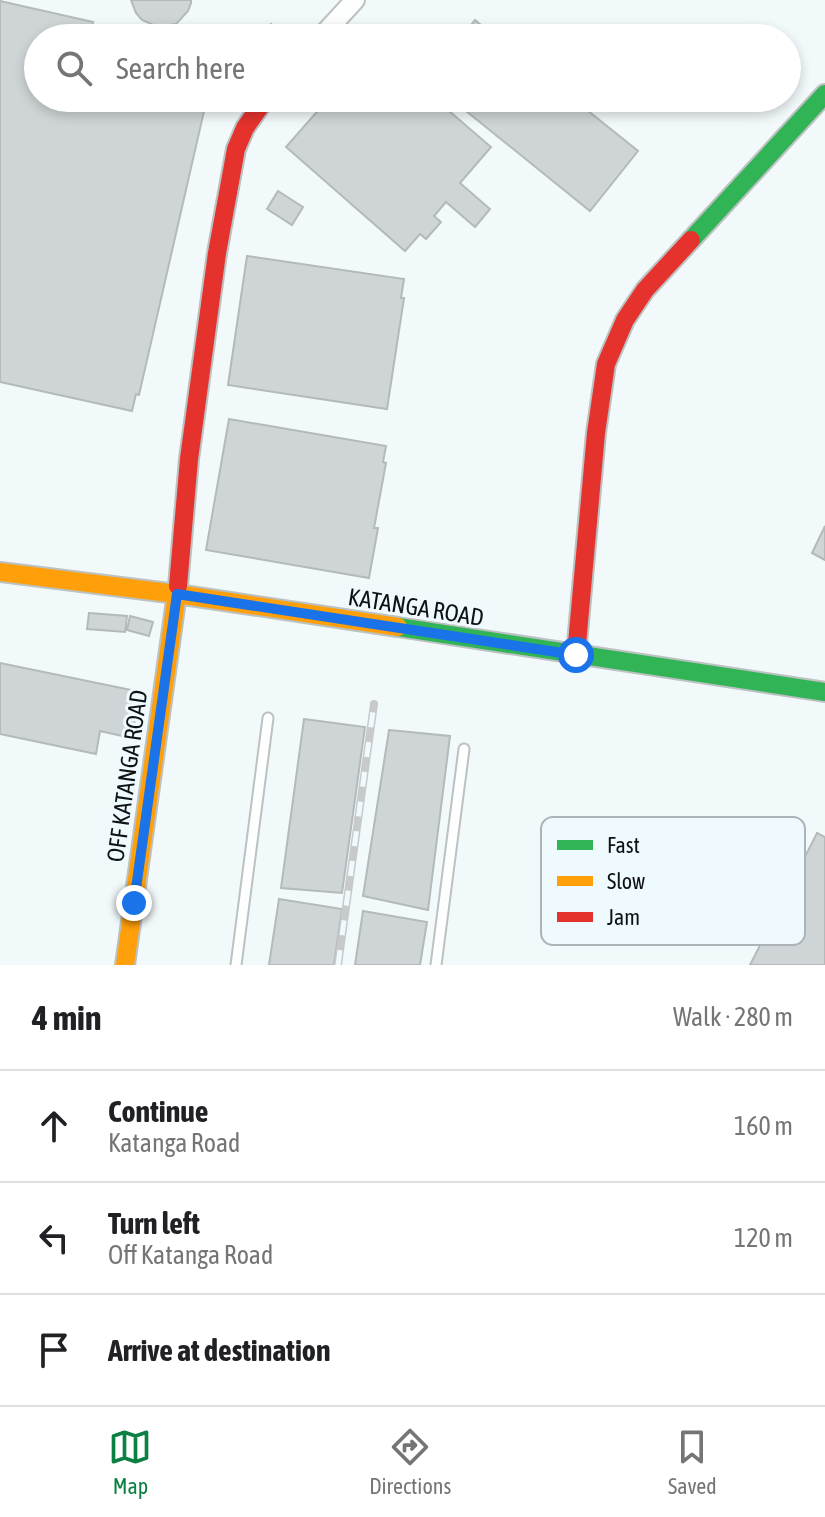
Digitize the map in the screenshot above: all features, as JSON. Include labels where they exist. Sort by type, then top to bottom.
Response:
[{"type":"street","points":[[333,24],[355,0]]},
{"type":"street","points":[[576,655],[598,420],[606,364],[620,331],[645,290],[825,94]]},
{"type":"street","name":"OFF KATANGA ROAD","points":[[125,965],[177,594],[189,459],[229,182],[236,149],[256,112]]},
{"type":"street","name":"KATANGA ROAD","points":[[0,572],[177,594],[825,692]]},
{"type":"lane","points":[[236,965],[268,718]]},
{"type":"lane","points":[[436,965],[464,749]]},
{"type":"building","points":[[131,0],[191,0],[188,11],[176,24],[151,24],[136,13]]},
{"type":"building","points":[[0,1],[93,22],[24,24],[24,112],[204,112],[139,395],[136,394],[132,411],[0,382]]},
{"type":"building","points":[[317,112],[450,112],[491,147],[460,183],[490,209],[475,227],[446,202],[434,216],[441,222],[426,239],[420,234],[405,251],[286,147]]},
{"type":"building","points":[[467,112],[589,112],[638,151],[590,211]]},
{"type":"building","points":[[278,191],[303,207],[292,225],[267,209]]},
{"type":"building","points":[[247,256],[404,279],[401,298],[404,298],[387,409],[228,385]]},
{"type":"building","points":[[229,419],[386,446],[383,462],[386,463],[374,528],[378,528],[369,578],[206,550]]},
{"type":"building","points":[[825,526],[825,560],[812,553]]},
{"type":"building","points":[[89,613],[127,616],[125,632],[87,629]]},
{"type":"building","points":[[130,616],[153,622],[149,636],[127,630]]},
{"type":"building","points":[[0,663],[141,692],[131,738],[100,731],[96,754],[0,734]]},
{"type":"building","points":[[304,719],[365,727],[342,893],[281,888]]},
{"type":"building","points":[[389,730],[450,736],[428,910],[363,896]]},
{"type":"building","points":[[817,833],[825,837],[825,965],[750,965],[760,945],[805,945],[805,857]]},
{"type":"building","points":[[279,899],[342,909],[334,965],[269,965]]},
{"type":"building","points":[[363,911],[427,922],[420,965],[355,965]]},
{"type":"railway","points":[[338,965],[374,704]]},
{"type":"traffic: fast","points":[[691,240],[825,94]]},
{"type":"traffic: fast","points":[[398,627],[825,692]]},
{"type":"traffic: slow","points":[[0,572],[177,594],[398,627]]},
{"type":"traffic: slow","points":[[125,965],[178,586]]},
{"type":"traffic: jam","points":[[178,586],[189,459],[217,253],[236,149],[256,112]]},
{"type":"traffic: jam","points":[[576,655],[596,433],[606,364],[625,320],[645,290],[691,240]]},
{"type":"route","points":[[134,903],[177,594],[576,655]]}]
